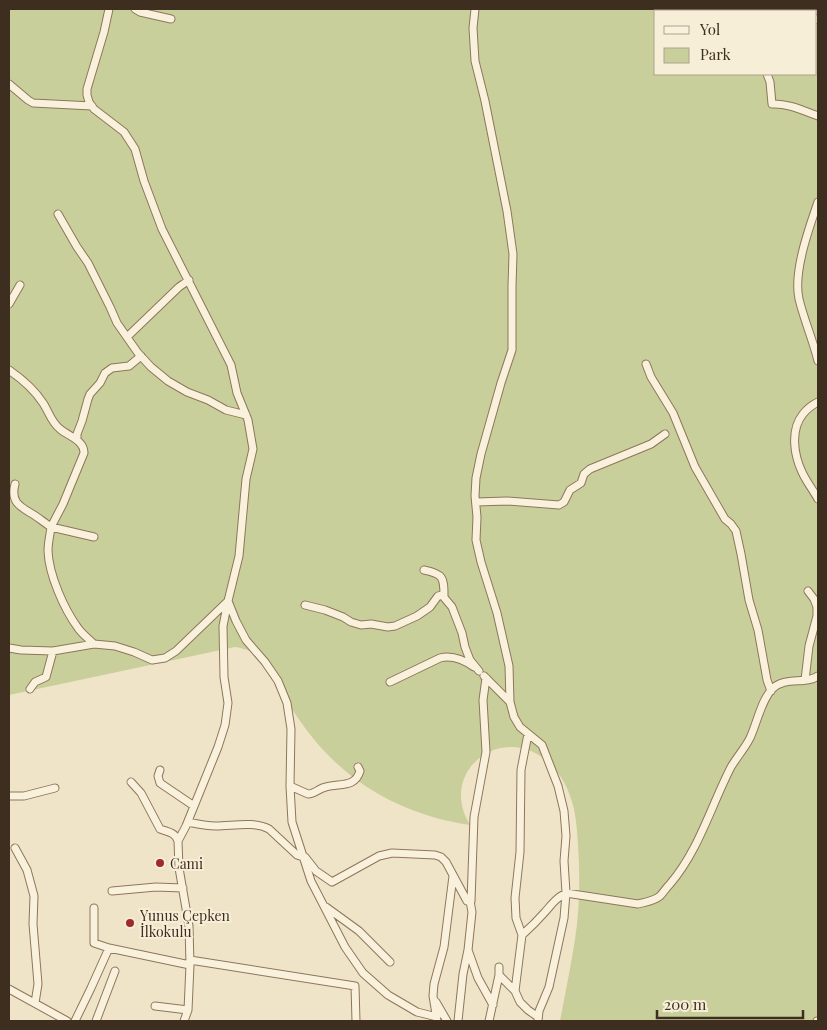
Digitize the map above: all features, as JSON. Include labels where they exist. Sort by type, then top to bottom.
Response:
[{"type":"street","points":[[109,9],[87,89],[87,96],[92,106],[100,114],[124,132],[135,149],[144,181],[162,229],[231,365],[237,393],[248,420],[253,449],[246,479],[239,556],[223,626],[224,677],[228,703],[225,725],[188,822],[178,840],[179,868],[189,926],[190,962],[186,1016]]},
{"type":"street","points":[[135,9],[140,12],[171,19]]},
{"type":"street","points":[[475,9],[473,28],[475,61],[507,211],[513,254],[512,350],[481,454],[476,478],[476,540],[480,562],[496,613],[509,666],[510,702],[514,717],[520,727],[542,745],[558,786],[564,811],[566,836],[564,918],[549,987],[539,1011],[538,1019]]},
{"type":"street","points":[[767,75],[771,87],[772,104],[792,107],[818,116]]},
{"type":"street","points":[[9,84],[33,103],[92,106]]},
{"type":"street","points":[[818,202],[807,233],[797,278],[798,297],[818,361]]},
{"type":"street","points":[[58,214],[88,263],[117,323],[141,356],[168,381],[226,410],[246,415]]},
{"type":"street","points":[[127,337],[179,287],[189,280]]},
{"type":"street","points":[[9,304],[20,285]]},
{"type":"street","points":[[77,440],[77,434],[90,394],[105,373],[112,368],[129,366],[141,356]]},
{"type":"street","points":[[646,364],[658,389],[673,413],[695,467],[725,519],[732,524],[736,531],[758,630],[766,680],[771,691]]},
{"type":"street","points":[[9,370],[35,392],[60,430],[77,440],[84,448],[84,453],[63,504],[51,527],[48,551],[56,585],[65,607],[78,628],[94,644]]},
{"type":"street","points":[[818,402],[810,407],[799,420],[795,443],[797,458],[802,472],[818,499]]},
{"type":"street","points":[[476,502],[507,501],[559,505],[564,502],[570,490],[581,484],[584,474],[590,469],[651,444],[665,434]]},
{"type":"street","points":[[15,484],[14,495],[19,506],[51,527],[94,537]]},
{"type":"street","points":[[424,570],[438,573],[441,576],[444,596],[458,619],[470,660],[510,702]]},
{"type":"street","points":[[805,680],[817,616],[817,607],[814,599],[808,592]]},
{"type":"street","points":[[306,606],[325,610],[356,624],[388,627],[395,626],[417,616],[430,607],[438,596],[444,596]]},
{"type":"street","points":[[9,648],[53,651],[94,644],[115,646],[152,660],[166,658],[176,651],[228,601]]},
{"type":"street","points":[[228,601],[246,640],[278,681],[287,703],[291,728],[290,786],[292,822],[311,882],[345,947],[363,973],[388,995],[417,1012],[437,1019],[433,996],[434,984],[444,948],[454,875]]},
{"type":"street","points":[[30,689],[35,682],[46,677],[53,651]]},
{"type":"street","points":[[390,682],[445,657],[451,657],[469,664],[479,671]]},
{"type":"street","points":[[522,935],[558,896],[566,892],[638,904],[649,902],[659,897],[675,878],[688,858],[732,766],[750,739],[765,700],[771,691],[784,682],[814,679],[818,676]]},
{"type":"street","points":[[458,1021],[472,912],[470,901],[474,816],[486,752],[483,700],[486,678]]},
{"type":"street","points":[[515,991],[522,935],[516,918],[515,898],[520,852],[521,770],[528,734]]},
{"type":"street","points":[[290,786],[311,794],[325,787],[349,783],[355,780],[360,771],[358,767]]},
{"type":"street","points":[[160,770],[158,776],[160,783],[194,806]]},
{"type":"street","points":[[131,782],[141,793],[160,829],[173,833],[178,840]]},
{"type":"street","points":[[9,796],[24,796],[55,788]]},
{"type":"street","points":[[188,822],[216,826],[257,824],[264,826],[297,855],[302,856],[316,871],[332,882],[379,856],[392,853],[435,855],[441,857],[446,862],[467,901],[470,901]]},
{"type":"street","points":[[15,848],[26,870],[34,896],[32,924],[38,984],[35,1003]]},
{"type":"street","points":[[112,891],[156,887],[183,888]]},
{"type":"street","points":[[323,904],[359,931],[390,962]]},
{"type":"street","points":[[94,908],[94,943],[109,948],[190,962],[356,986],[356,1021]]},
{"type":"street","points":[[75,1021],[109,948]]},
{"type":"street","points":[[468,950],[478,978],[493,1005]]},
{"type":"street","points":[[489,1021],[499,971],[515,991],[520,1002],[538,1019]]},
{"type":"street","points":[[96,1021],[115,972]]},
{"type":"street","points":[[9,989],[67,1021]]},
{"type":"street","points":[[433,996],[447,1021]]},
{"type":"street","points":[[155,1006],[186,1016],[194,1021]]},
{"type":"green space","points":[[9,9],[818,9],[818,1021],[560,1021],[578,915],[579,856],[576,821],[570,795],[555,769],[537,754],[518,747],[499,748],[482,756],[470,768],[462,785],[462,804],[470,825],[411,810],[375,792],[343,769],[313,739],[253,653],[235,647],[9,695]]},
{"type":"place","name":"Cami","points":[[160,863]]},
{"type":"place","name":"Yunus Çepken İlkokulu","points":[[130,923]]}]
